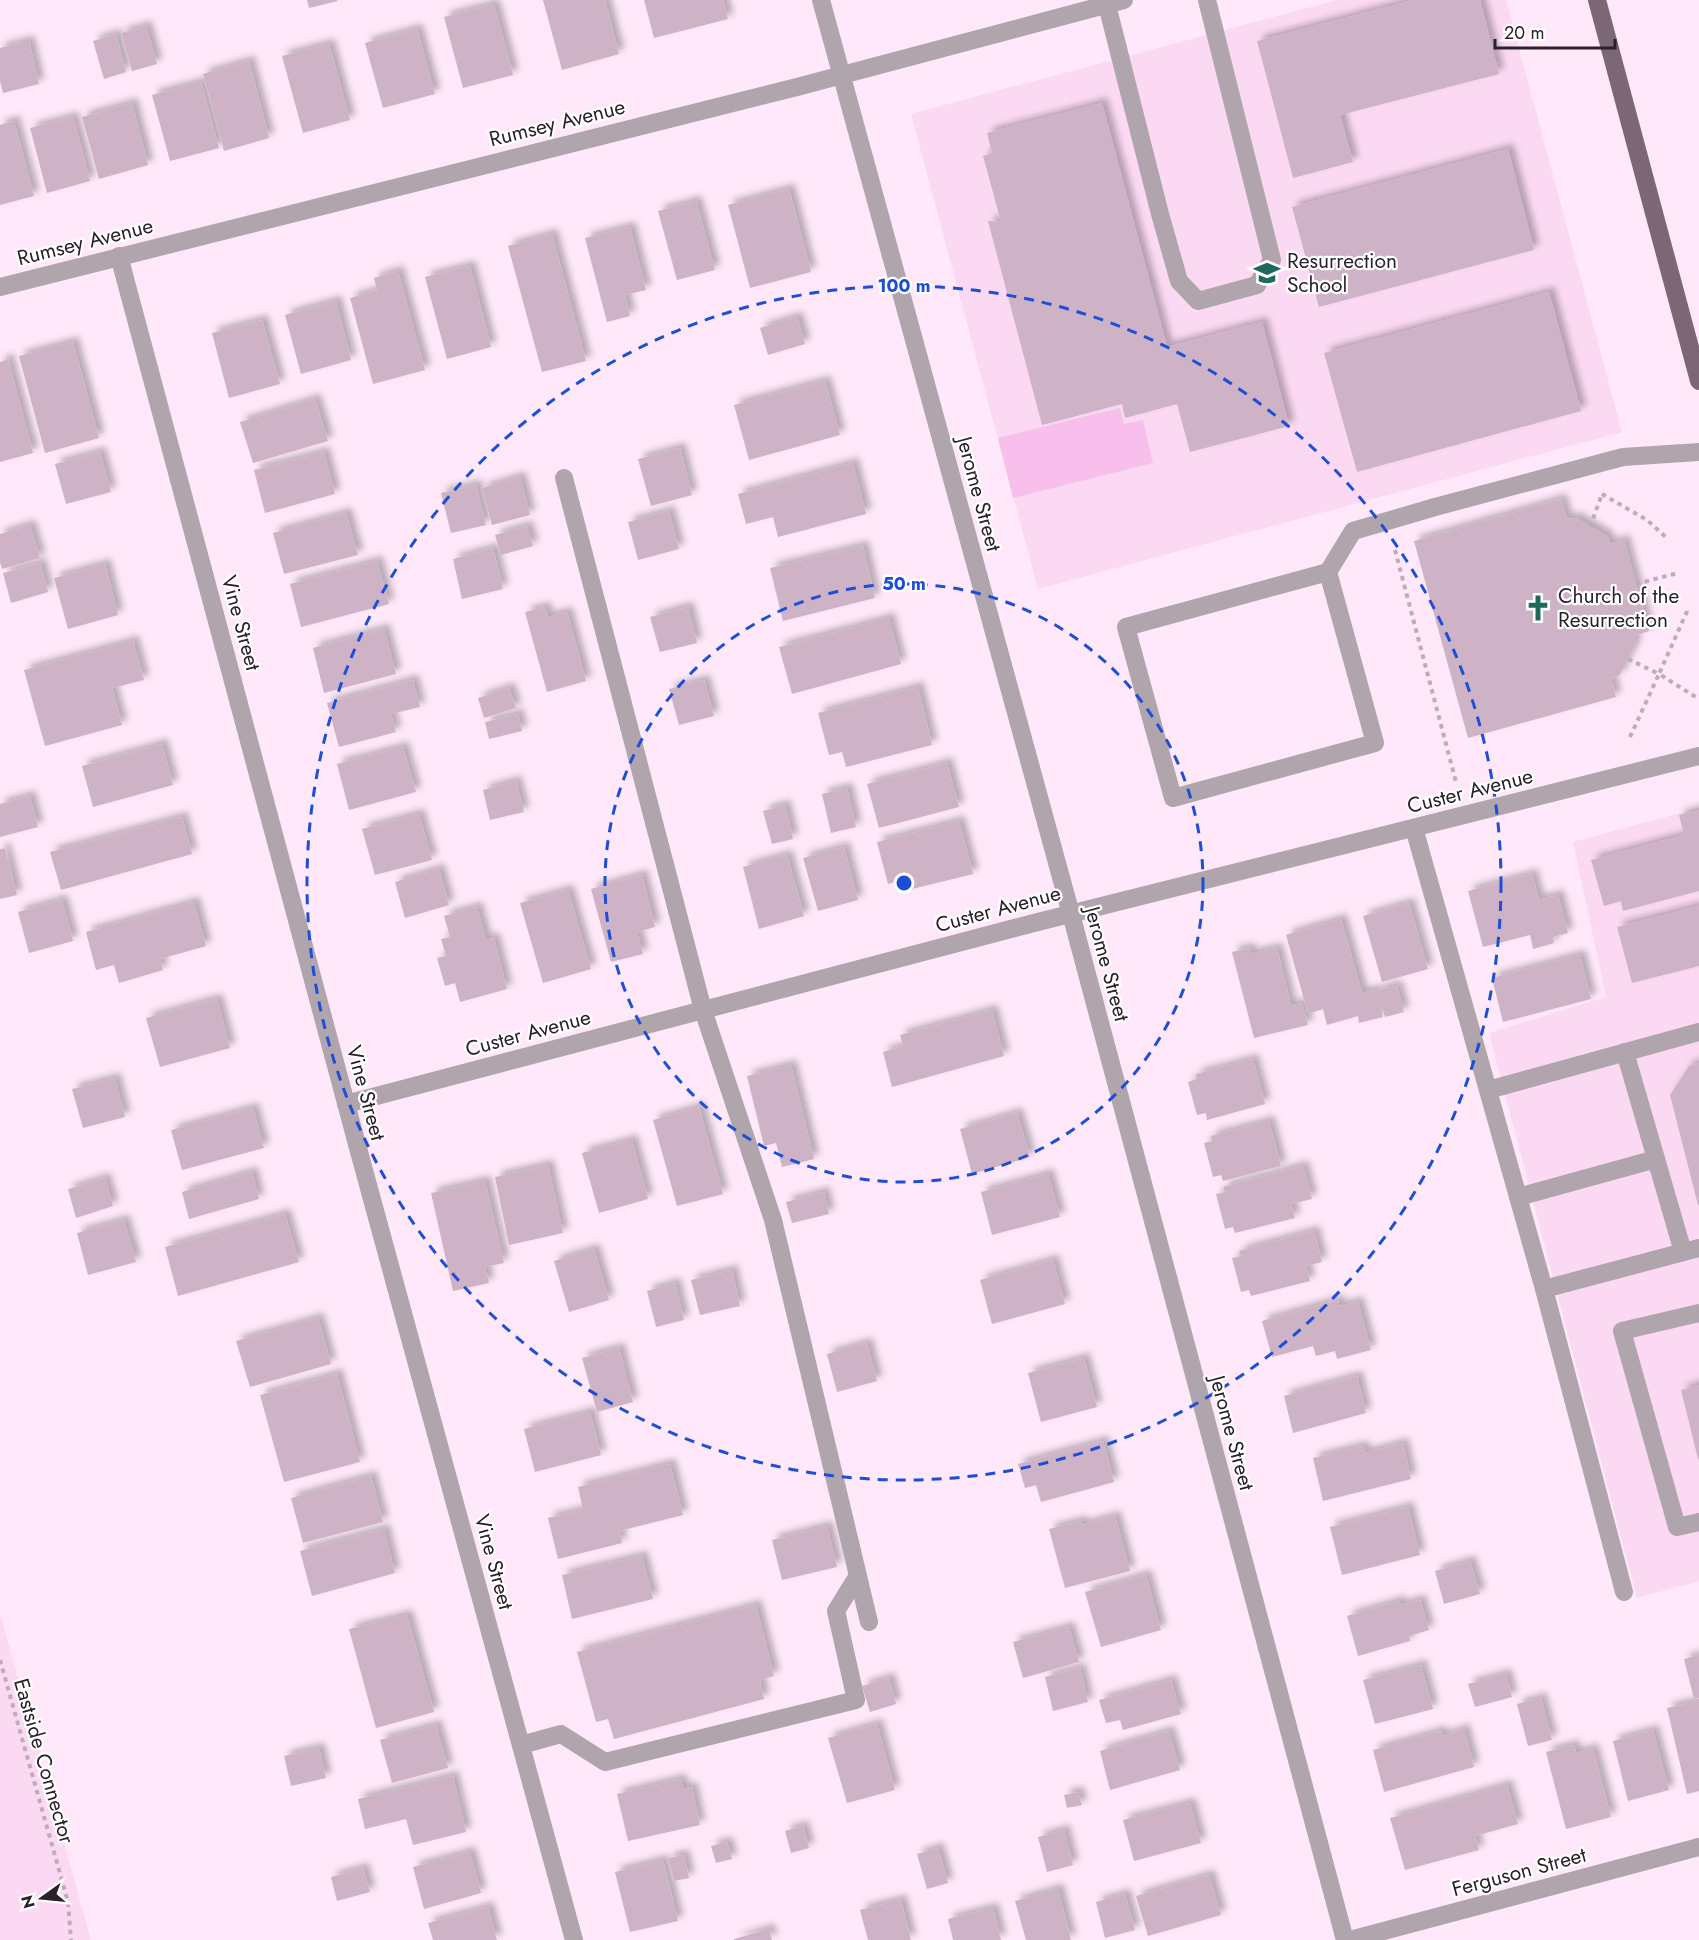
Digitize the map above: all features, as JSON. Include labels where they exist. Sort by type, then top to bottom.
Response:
[{"type":"main road","points":[[1597,0],[1699,381]]},
{"type":"street","name":"Jerome Street","points":[[821,0],[1071,914],[1345,1940]]},
{"type":"street","points":[[1115,2],[1157,203],[1179,280],[1198,301],[1257,285],[1272,260],[1207,0]]},
{"type":"street","name":"Rumsey Avenue","points":[[0,287],[841,74],[1115,2]]},
{"type":"street","name":"Vine Street","points":[[119,256],[346,1104],[574,1940]]},
{"type":"street","points":[[1328,572],[1375,743],[1173,798],[1126,627],[1328,572],[1353,531],[1623,457],[1699,452]]},
{"type":"street","points":[[564,478],[704,1010],[773,1220],[869,1622]]},
{"type":"street","name":"Custer Avenue","points":[[346,1104],[1071,914],[1699,756]]},
{"type":"street","points":[[1414,828],[1544,1289],[1624,1592]]},
{"type":"street","points":[[1488,1090],[1699,1032]]},
{"type":"street","points":[[1544,1289],[1691,1250],[1656,1159],[1626,1052]]},
{"type":"street","points":[[1518,1197],[1656,1159]]},
{"type":"street","points":[[1699,1313],[1622,1332],[1677,1527],[1699,1522]]},
{"type":"street","points":[[520,1745],[561,1734],[605,1762],[856,1700],[836,1611],[857,1577]]},
{"type":"street","name":"Ferguson Street","points":[[1350,1940],[1699,1847]]},
{"type":"path","points":[[1594,490],[1647,520],[1668,539]]},
{"type":"path","points":[[1590,527],[1602,494]]},
{"type":"path","points":[[1392,540],[1456,782]]},
{"type":"path","points":[[1636,584],[1678,573]]},
{"type":"path","points":[[1630,737],[1689,607]]},
{"type":"path","points":[[1628,658],[1699,699]]},
{"type":"path","name":"Eastside Connector","points":[[0,1660],[68,1902],[71,1940]]},
{"type":"shaded area","name":"Resurrection School","points":[[1337,0],[1506,0],[1622,432],[1038,589],[911,114]]},
{"type":"shaded area","points":[[1120,408],[1124,424],[1143,420],[1153,463],[1013,498],[998,438]]},
{"type":"shaded area","points":[[1699,808],[1699,1581],[1637,1598],[1489,1033],[1606,997],[1573,842]]},
{"type":"shaded area","points":[[0,1613],[91,1940],[0,1940]]},
{"type":"building","points":[[307,0],[337,0],[337,1],[309,8]]},
{"type":"building","points":[[543,0],[605,0],[619,54],[562,70]]},
{"type":"building","points":[[644,0],[723,0],[728,19],[654,38]]},
{"type":"building","points":[[1414,0],[1480,0],[1499,74],[1340,115],[1353,162],[1293,178],[1257,41]]},
{"type":"building","points":[[494,4],[513,75],[463,88],[444,17]]},
{"type":"building","points":[[146,26],[157,64],[132,71],[121,33]]},
{"type":"building","points":[[417,29],[435,94],[383,108],[365,43]]},
{"type":"building","points":[[116,34],[126,72],[104,79],[93,41]]},
{"type":"building","points":[[29,41],[39,84],[3,93],[0,81],[0,48]]},
{"type":"building","points":[[329,44],[350,120],[303,133],[282,56]]},
{"type":"building","points":[[249,61],[269,138],[224,151],[203,74]]},
{"type":"building","points":[[201,82],[219,148],[170,161],[152,95]]},
{"type":"building","points":[[132,103],[148,165],[99,179],[82,117]]},
{"type":"building","points":[[1102,103],[1167,347],[1262,322],[1289,426],[1190,452],[1177,404],[1125,418],[1122,404],[1042,425],[988,221],[1001,222],[983,156],[992,153],[987,133]]},
{"type":"building","points":[[73,117],[90,181],[47,193],[30,128]]},
{"type":"building","points":[[14,121],[34,196],[0,205],[0,125]]},
{"type":"building","points":[[1508,149],[1534,250],[1319,307],[1292,207]]},
{"type":"building","points":[[789,189],[811,272],[750,288],[728,205]]},
{"type":"building","points":[[696,201],[715,270],[677,280],[658,211]]},
{"type":"building","points":[[630,227],[646,290],[625,295],[630,316],[607,322],[585,238]]},
{"type":"building","points":[[552,234],[586,361],[542,372],[508,246]]},
{"type":"building","points":[[470,266],[491,347],[447,359],[425,277]]},
{"type":"building","points":[[398,271],[425,370],[373,384],[350,298],[377,290],[374,278]]},
{"type":"building","points":[[1549,292],[1581,411],[1357,472],[1324,353]]},
{"type":"building","points":[[336,301],[351,360],[301,374],[285,315]]},
{"type":"building","points":[[797,317],[805,344],[768,355],[760,328]]},
{"type":"building","points":[[262,320],[280,384],[229,398],[212,333]]},
{"type":"building","points":[[73,342],[99,438],[45,453],[19,356]]},
{"type":"building","points":[[8,359],[33,453],[0,462],[0,362]]},
{"type":"building","points":[[825,381],[840,435],[749,460],[734,405]]},
{"type":"building","points":[[315,399],[328,441],[253,463],[240,422]]},
{"type":"building","points":[[680,448],[692,495],[651,506],[638,459]]},
{"type":"building","points":[[100,452],[111,492],[66,504],[55,464]]},
{"type":"building","points":[[324,452],[335,494],[265,513],[254,470]]},
{"type":"building","points":[[853,463],[866,514],[778,537],[773,517],[746,524],[738,494]]},
{"type":"building","points":[[520,477],[530,515],[492,525],[482,488]]},
{"type":"building","points":[[476,485],[486,525],[451,533],[441,493]]},
{"type":"building","name":"Church of the Resurrection","points":[[1561,499],[1567,519],[1576,518],[1608,537],[1610,544],[1624,540],[1649,631],[1634,636],[1636,643],[1619,676],[1611,678],[1616,697],[1468,738],[1414,541]]},
{"type":"building","points":[[669,511],[679,549],[638,560],[628,522]]},
{"type":"building","points":[[346,513],[358,555],[284,574],[273,533]]},
{"type":"building","points":[[30,525],[40,558],[2,569],[0,534]]},
{"type":"building","points":[[527,526],[533,546],[501,555],[495,535]]},
{"type":"building","points":[[863,546],[875,598],[783,621],[770,568]]},
{"type":"building","points":[[493,548],[503,589],[462,599],[453,559]]},
{"type":"building","points":[[377,561],[389,604],[301,627],[290,584]]},
{"type":"building","points":[[40,563],[48,592],[11,603],[3,573]]},
{"type":"building","points":[[105,564],[118,615],[68,629],[54,578]]},
{"type":"building","points":[[545,607],[548,617],[567,612],[586,681],[547,692],[525,612]]},
{"type":"building","points":[[688,607],[697,643],[660,652],[650,617]]},
{"type":"building","points":[[889,618],[901,664],[792,694],[779,647]]},
{"type":"building","points":[[384,629],[396,674],[324,693],[313,648]]},
{"type":"building","points":[[133,641],[144,680],[112,688],[122,725],[45,746],[24,670]]},
{"type":"building","points":[[413,680],[420,707],[391,714],[396,732],[339,747],[327,703]]},
{"type":"building","points":[[704,680],[714,716],[679,725],[669,689]]},
{"type":"building","points":[[918,687],[932,745],[846,767],[842,752],[829,755],[818,713]]},
{"type":"building","points":[[509,688],[516,708],[484,718],[478,698]]},
{"type":"building","points":[[518,714],[522,731],[489,739],[485,722]]},
{"type":"building","points":[[162,744],[173,785],[93,807],[82,766]]},
{"type":"building","points":[[403,747],[416,792],[349,810],[337,764]]},
{"type":"building","points":[[947,763],[959,807],[879,828],[867,784]]},
{"type":"building","points":[[516,781],[524,812],[490,820],[483,790]]},
{"type":"building","points":[[847,788],[856,827],[831,833],[822,794]]},
{"type":"building","points":[[30,796],[38,827],[0,837],[0,804]]},
{"type":"building","points":[[785,805],[793,839],[772,844],[763,811]]},
{"type":"building","points":[[1699,810],[1699,891],[1623,911],[1621,901],[1604,906],[1591,860],[1684,835],[1679,815]]},
{"type":"building","points":[[419,814],[432,860],[375,875],[362,829]]},
{"type":"building","points":[[182,817],[192,854],[61,890],[50,852]]},
{"type":"building","points":[[959,821],[973,874],[908,890],[905,879],[888,884],[877,842]]},
{"type":"building","points":[[844,847],[858,900],[818,911],[803,858]]},
{"type":"building","points":[[5,848],[17,895],[0,899],[0,849]]},
{"type":"building","points":[[787,855],[804,916],[759,929],[743,867]]},
{"type":"building","points":[[439,869],[449,905],[405,918],[395,882]]},
{"type":"building","points":[[1532,874],[1539,900],[1558,895],[1568,933],[1553,937],[1554,943],[1533,949],[1530,935],[1483,947],[1468,891]]},
{"type":"building","points":[[642,875],[655,927],[637,932],[643,954],[611,962],[591,889]]},
{"type":"building","points":[[568,890],[591,969],[543,983],[520,903]]},
{"type":"building","points":[[62,900],[73,941],[29,953],[18,912]]},
{"type":"building","points":[[194,902],[206,946],[160,959],[163,970],[119,983],[114,965],[96,970],[86,932]]},
{"type":"building","points":[[1409,903],[1428,969],[1382,982],[1363,916]]},
{"type":"building","points":[[1699,906],[1699,966],[1632,983],[1617,927]]},
{"type":"building","points":[[477,907],[486,940],[494,938],[507,989],[460,1002],[455,983],[445,986],[437,958],[446,956],[441,939],[450,937],[444,916]]},
{"type":"building","points":[[1341,919],[1362,993],[1375,990],[1383,1017],[1359,1023],[1358,1016],[1327,1025],[1323,1009],[1308,1014],[1286,935]]},
{"type":"building","points":[[1249,948],[1251,954],[1277,948],[1291,1006],[1302,1003],[1308,1025],[1254,1038],[1232,952]]},
{"type":"building","points":[[1580,955],[1591,999],[1503,1022],[1492,978]]},
{"type":"building","points":[[1397,986],[1404,1012],[1385,1017],[1377,990]]},
{"type":"building","points":[[217,999],[230,1048],[160,1067],[146,1018]]},
{"type":"building","points":[[992,1010],[1004,1056],[892,1087],[883,1052],[903,1046],[900,1035]]},
{"type":"building","points":[[1253,1059],[1265,1104],[1207,1120],[1206,1113],[1197,1115],[1188,1082],[1197,1079],[1196,1074]]},
{"type":"building","points":[[1699,1063],[1698,1205],[1670,1095],[1689,1066]]},
{"type":"building","points":[[791,1065],[814,1159],[782,1167],[776,1143],[764,1146],[747,1076]]},
{"type":"building","points":[[115,1078],[125,1117],[83,1128],[72,1089]]},
{"type":"building","points":[[699,1107],[723,1194],[677,1206],[653,1120]]},
{"type":"building","points":[[253,1108],[264,1148],[182,1170],[171,1130]]},
{"type":"building","points":[[1017,1113],[1030,1157],[972,1174],[960,1129]]},
{"type":"building","points":[[1269,1121],[1281,1166],[1223,1181],[1221,1175],[1213,1177],[1204,1143],[1212,1141],[1211,1136]]},
{"type":"building","points":[[632,1140],[648,1199],[599,1213],[582,1153]]},
{"type":"building","points":[[548,1165],[563,1233],[509,1245],[495,1177]]},
{"type":"building","points":[[1303,1166],[1312,1199],[1291,1204],[1295,1218],[1235,1233],[1233,1227],[1225,1229],[1216,1194],[1225,1192],[1223,1187]]},
{"type":"building","points":[[252,1172],[259,1199],[189,1219],[182,1192]]},
{"type":"building","points":[[1048,1174],[1060,1217],[992,1235],[981,1192]]},
{"type":"building","points":[[105,1178],[113,1206],[76,1218],[68,1189]]},
{"type":"building","points":[[485,1181],[504,1263],[485,1267],[489,1283],[453,1291],[431,1193]]},
{"type":"building","points":[[824,1192],[829,1214],[792,1223],[786,1202]]},
{"type":"building","points":[[285,1214],[299,1262],[178,1296],[165,1247]]},
{"type":"building","points":[[124,1220],[136,1262],[88,1275],[77,1233]]},
{"type":"building","points":[[1314,1231],[1322,1262],[1306,1266],[1310,1281],[1251,1296],[1249,1290],[1241,1292],[1232,1258],[1241,1256],[1239,1251]]},
{"type":"building","points":[[594,1249],[609,1300],[569,1312],[554,1261]]},
{"type":"building","points":[[1053,1260],[1065,1304],[992,1324],[980,1280]]},
{"type":"building","points":[[732,1270],[740,1306],[700,1315],[691,1280]]},
{"type":"building","points":[[675,1283],[684,1320],[656,1327],[647,1291]]},
{"type":"building","points":[[1338,1300],[1339,1306],[1358,1302],[1371,1350],[1337,1359],[1335,1351],[1316,1356],[1313,1346],[1272,1357],[1262,1321]]},
{"type":"building","points":[[318,1318],[331,1364],[250,1387],[236,1341]]},
{"type":"building","points":[[867,1343],[877,1381],[837,1392],[827,1354]]},
{"type":"building","points":[[619,1348],[633,1402],[597,1412],[582,1358]]},
{"type":"building","points":[[1084,1358],[1097,1407],[1041,1422],[1028,1373]]},
{"type":"building","points":[[337,1374],[360,1462],[284,1482],[260,1395]]},
{"type":"building","points":[[1357,1376],[1366,1413],[1293,1433],[1284,1396]]},
{"type":"building","points":[[1699,1385],[1699,1459],[1698,1459],[1681,1390]]},
{"type":"building","points":[[590,1412],[601,1455],[535,1472],[524,1429]]},
{"type":"building","points":[[1103,1441],[1114,1482],[1041,1502],[1036,1485],[1025,1488],[1018,1464]]},
{"type":"building","points":[[1403,1443],[1411,1479],[1323,1501],[1313,1458],[1363,1446],[1365,1453]]},
{"type":"building","points":[[670,1464],[683,1515],[619,1531],[622,1543],[558,1559],[548,1518],[583,1510],[578,1487]]},
{"type":"building","points":[[371,1476],[383,1522],[303,1543],[291,1498]]},
{"type":"building","points":[[1408,1507],[1420,1555],[1342,1575],[1330,1527]]},
{"type":"building","points":[[1115,1516],[1130,1571],[1065,1588],[1049,1529],[1081,1521],[1083,1525]]},
{"type":"building","points":[[827,1526],[837,1567],[782,1580],[772,1540]]},
{"type":"building","points":[[384,1529],[395,1573],[312,1596],[300,1551]]},
{"type":"building","points":[[642,1556],[653,1599],[572,1619],[562,1575]]},
{"type":"building","points":[[1470,1561],[1480,1594],[1444,1604],[1435,1571]]},
{"type":"building","points":[[1146,1575],[1161,1630],[1101,1647],[1085,1592]]},
{"type":"building","points":[[1420,1600],[1429,1630],[1409,1636],[1410,1641],[1358,1656],[1347,1616],[1399,1601],[1401,1605]]},
{"type":"building","points":[[756,1605],[774,1676],[760,1680],[764,1699],[614,1739],[608,1719],[596,1722],[577,1652]]},
{"type":"building","points":[[407,1615],[434,1712],[376,1728],[349,1629]]},
{"type":"building","points":[[1069,1627],[1079,1662],[1023,1678],[1013,1642]]},
{"type":"building","points":[[1699,1655],[1699,1698],[1694,1699],[1684,1659]]},
{"type":"building","points":[[1421,1665],[1433,1709],[1375,1724],[1363,1680]]},
{"type":"building","points":[[1080,1668],[1088,1702],[1053,1711],[1045,1677]]},
{"type":"building","points":[[1506,1674],[1512,1697],[1475,1707],[1468,1684]]},
{"type":"building","points":[[889,1678],[896,1704],[870,1712],[862,1686]]},
{"type":"building","points":[[1171,1680],[1181,1714],[1123,1730],[1120,1720],[1106,1723],[1099,1700]]},
{"type":"building","points":[[1541,1698],[1552,1740],[1528,1746],[1517,1704]]},
{"type":"building","points":[[1699,1701],[1699,1791],[1687,1794],[1667,1708]]},
{"type":"building","points":[[877,1724],[895,1790],[847,1803],[828,1738]]},
{"type":"building","points":[[436,1725],[448,1768],[392,1783],[380,1740]]},
{"type":"building","points":[[1464,1729],[1474,1767],[1384,1792],[1373,1750],[1441,1731],[1442,1736]]},
{"type":"building","points":[[1653,1730],[1669,1790],[1628,1801],[1613,1741]]},
{"type":"building","points":[[1169,1731],[1180,1770],[1110,1790],[1100,1751]]},
{"type":"building","points":[[1574,1745],[1576,1753],[1593,1749],[1611,1817],[1566,1829],[1546,1752]]},
{"type":"building","points":[[319,1748],[326,1778],[291,1786],[284,1756]]},
{"type":"building","points":[[453,1776],[466,1832],[413,1845],[406,1819],[365,1829],[358,1799]]},
{"type":"building","points":[[681,1779],[683,1789],[692,1787],[700,1825],[628,1841],[617,1794]]},
{"type":"building","points":[[1507,1785],[1518,1824],[1475,1836],[1479,1850],[1405,1870],[1390,1818]]},
{"type":"building","points":[[1078,1792],[1082,1805],[1067,1808],[1064,1795]]},
{"type":"building","points":[[1190,1803],[1201,1843],[1134,1861],[1123,1820]]},
{"type":"building","points":[[803,1826],[809,1848],[791,1853],[785,1831]]},
{"type":"building","points":[[1064,1830],[1073,1865],[1047,1872],[1038,1837]]},
{"type":"building","points":[[727,1842],[732,1859],[716,1863],[711,1846]]},
{"type":"building","points":[[938,1848],[948,1883],[927,1889],[917,1854]]},
{"type":"building","points":[[470,1852],[481,1893],[424,1909],[413,1867]]},
{"type":"building","points":[[684,1855],[689,1878],[674,1881],[668,1858]]},
{"type":"building","points":[[663,1860],[678,1921],[630,1932],[615,1872]]},
{"type":"building","points":[[363,1868],[370,1892],[337,1901],[331,1877]]},
{"type":"building","points":[[1209,1875],[1221,1915],[1148,1936],[1136,1896]]},
{"type":"building","points":[[1058,1889],[1071,1940],[1026,1940],[1015,1901]]},
{"type":"building","points":[[1125,1894],[1135,1930],[1105,1938],[1096,1902]]},
{"type":"building","points":[[901,1900],[911,1940],[868,1940],[860,1910]]},
{"type":"building","points":[[488,1907],[497,1940],[433,1940],[428,1923]]},
{"type":"building","points":[[993,1908],[1001,1940],[953,1940],[948,1919]]},
{"type":"building","points":[[769,1929],[772,1940],[734,1940],[734,1939]]},
{"type":"place","name":"Resurrection School","points":[[1267,273]]},
{"type":"place","name":"Church of the Resurrection","points":[[1538,608]]}]
